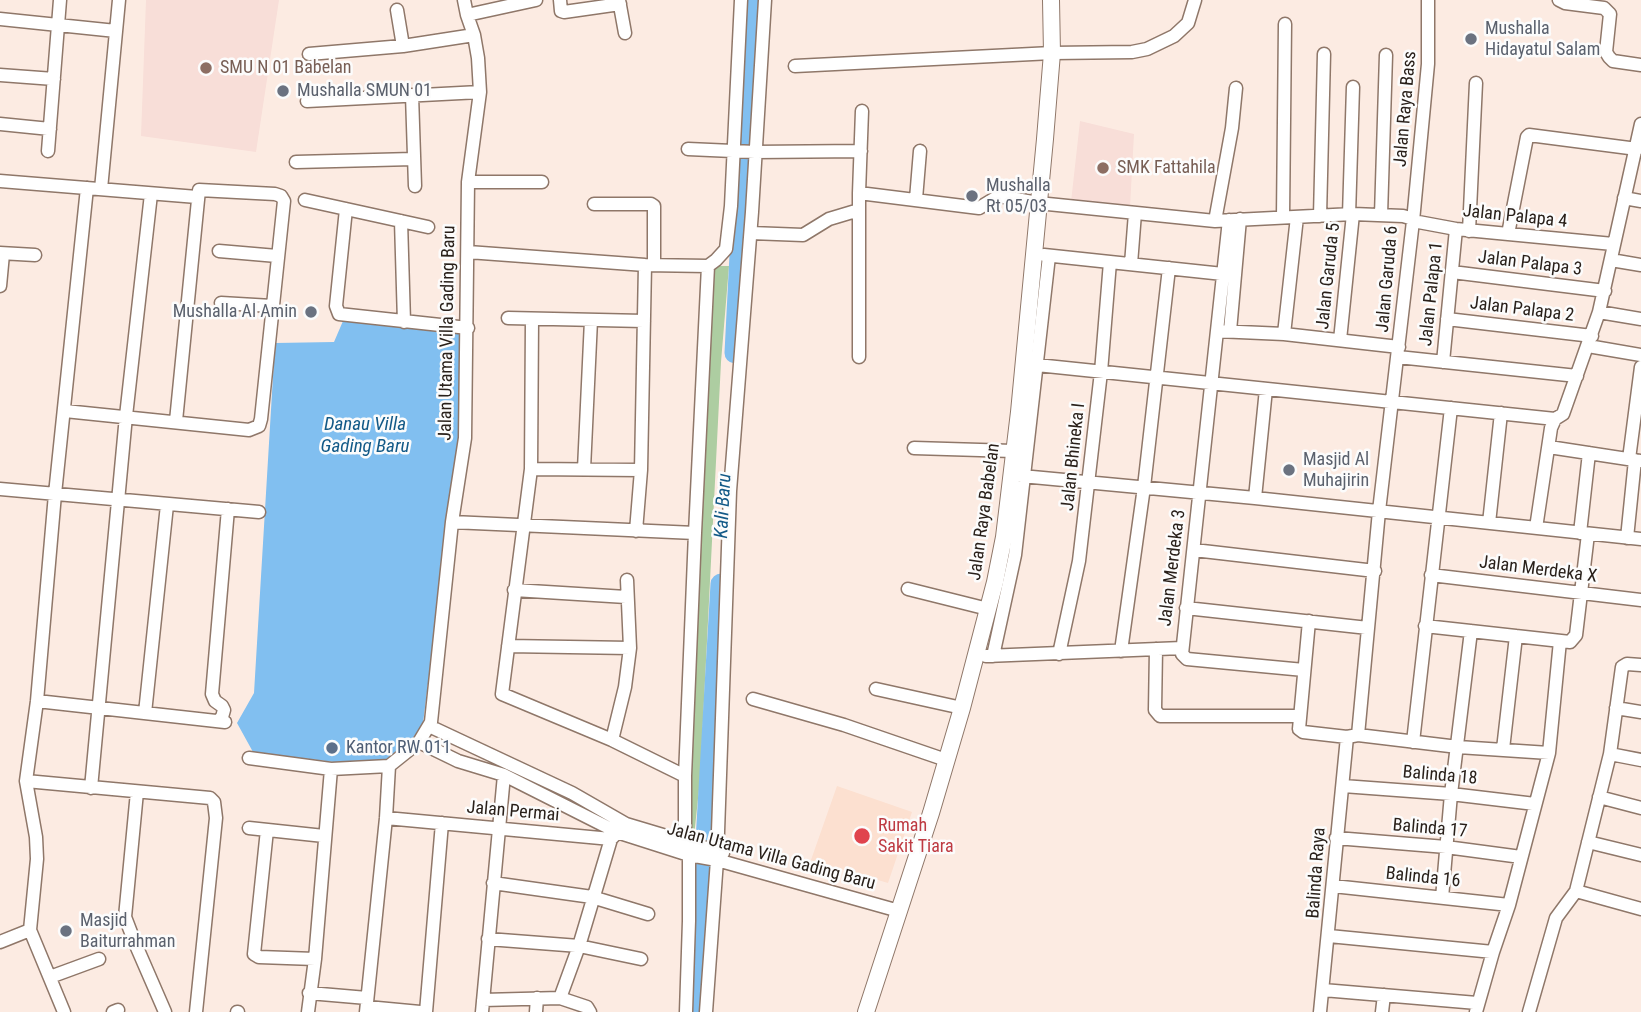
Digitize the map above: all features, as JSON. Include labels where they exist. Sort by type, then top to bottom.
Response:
[{"type":"main road","name":"Jalan Raya Babelan","points":[[866,1012],[961,708],[985,656],[988,610],[1017,475],[1013,451],[1041,255],[1038,202],[1052,53],[1051,0]]},
{"type":"street","points":[[48,151],[60,0]]},
{"type":"street","points":[[101,189],[119,0]]},
{"type":"street","name":"Jalan Utama Villa Gading Baru","points":[[464,0],[474,35],[480,92],[468,182],[465,438],[452,522],[430,724],[468,746],[507,761],[572,793],[618,832],[714,855],[900,908]]},
{"type":"street","points":[[467,15],[508,3],[536,0]]},
{"type":"street","points":[[560,0],[561,11],[564,12],[619,2],[625,33]]},
{"type":"street","points":[[686,1012],[690,850],[685,776],[708,266],[726,249],[727,243],[741,0]]},
{"type":"street","points":[[706,1012],[730,491],[765,0]]},
{"type":"street","points":[[795,66],[1052,53],[1132,52],[1147,49],[1174,36],[1187,25],[1195,0]]},
{"type":"street","name":"Jalan Raya Bass","points":[[1410,219],[1428,64],[1428,0]]},
{"type":"street","points":[[1559,0],[1608,10],[1610,14],[1606,52],[1613,61],[1641,65]]},
{"type":"street","points":[[397,10],[403,46]]},
{"type":"street","points":[[0,19],[116,32]]},
{"type":"street","points":[[1283,218],[1285,24]]},
{"type":"street","points":[[309,54],[403,46],[474,35]]},
{"type":"street","points":[[1320,216],[1324,54]]},
{"type":"street","points":[[1381,215],[1387,55]]},
{"type":"street","points":[[0,75],[54,79]]},
{"type":"street","name":"Jalan Palapa 1","points":[[1443,362],[1452,272],[1463,230],[1476,83]]},
{"type":"street","name":"Jalan Garuda 5","points":[[1340,340],[1351,214],[1353,87]]},
{"type":"street","points":[[1224,331],[1236,88]]},
{"type":"street","points":[[307,101],[480,92]]},
{"type":"street","points":[[412,95],[415,186]]},
{"type":"street","points":[[859,357],[862,111]]},
{"type":"street","points":[[0,124],[50,129]]},
{"type":"street","points":[[1037,365],[1555,419],[1563,414],[1600,312],[1623,198],[1637,167],[1641,124]]},
{"type":"street","points":[[1508,234],[1527,137],[1530,135],[1637,149]]},
{"type":"street","points":[[688,149],[755,152],[861,151]]},
{"type":"street","points":[[916,199],[920,151]]},
{"type":"street","points":[[296,162],[413,159]]},
{"type":"street","points":[[0,181],[197,197]]},
{"type":"street","points":[[468,182],[542,182]]},
{"type":"street","points":[[64,1012],[30,930],[37,859],[36,837],[26,782],[37,701],[55,494],[87,188]]},
{"type":"street","points":[[65,411],[249,430],[258,426],[261,419],[284,201],[281,196],[202,188],[197,197],[176,421]]},
{"type":"street","name":"Jalan Palapa 4","points":[[859,193],[979,208],[997,196],[1135,213],[1228,220],[1381,215],[1463,230],[1613,244]]},
{"type":"street","points":[[91,788],[126,416],[151,194]]},
{"type":"street","points":[[1623,198],[1641,201]]},
{"type":"street","points":[[305,200],[428,227]]},
{"type":"street","points":[[594,204],[654,206],[644,321],[641,470],[636,531]]},
{"type":"street","points":[[346,209],[336,310],[339,314],[468,328]]},
{"type":"street","points":[[727,243],[803,235],[829,219],[859,210]]},
{"type":"street","points":[[1130,264],[1135,213]]},
{"type":"street","points":[[1284,334],[1297,217]]},
{"type":"street","name":"Jalan Garuda 6","points":[[1375,571],[1410,219]]},
{"type":"street","points":[[1224,331],[1223,274],[1228,220]]},
{"type":"street","points":[[401,221],[404,321]]},
{"type":"street","points":[[219,251],[277,256]]},
{"type":"street","points":[[468,252],[649,265],[708,266]]},
{"type":"street","points":[[0,286],[2,253],[35,255]]},
{"type":"street","points":[[1223,274],[1041,255],[1037,365],[1017,475],[1015,555],[985,656],[1182,648],[1187,659],[1304,670]]},
{"type":"street","points":[[1611,260],[1641,265]]},
{"type":"street","name":"Jalan Bhineka I","points":[[1059,653],[1079,561],[1101,372],[1110,262]]},
{"type":"street","points":[[1121,651],[1144,487],[1169,268]]},
{"type":"street","name":"Jalan Palapa 3","points":[[1452,272],[1605,291]]},
{"type":"street","points":[[221,303],[272,306]]},
{"type":"street","points":[[1600,312],[1641,319]]},
{"type":"street","points":[[508,318],[644,321]]},
{"type":"street","points":[[532,319],[531,469],[503,695],[612,740],[685,776]]},
{"type":"street","name":"Jalan Palapa 2","points":[[1447,319],[1590,341],[1641,355]]},
{"type":"street","points":[[584,469],[591,320]]},
{"type":"street","points":[[1224,331],[1340,340],[1443,362],[1577,376]]},
{"type":"street","name":"Jalan Merdeka 3","points":[[1182,648],[1211,383],[1224,331]]},
{"type":"street","points":[[1627,538],[1641,367]]},
{"type":"street","points":[[1255,498],[1266,389]]},
{"type":"street","points":[[1412,742],[1451,408]]},
{"type":"street","points":[[1489,523],[1501,413]]},
{"type":"street","points":[[1536,528],[1555,419]]},
{"type":"street","points":[[1549,447],[1635,460]]},
{"type":"street","points":[[914,448],[1013,451]]},
{"type":"street","points":[[1425,626],[1570,642],[1576,635],[1581,593],[1589,453]]},
{"type":"street","points":[[531,469],[641,470]]},
{"type":"street","points":[[1017,475],[1641,539]]},
{"type":"street","points":[[0,489],[259,512]]},
{"type":"street","points":[[145,713],[167,505]]},
{"type":"street","points":[[37,701],[223,722],[224,710],[212,694],[228,509]]},
{"type":"street","points":[[452,522],[695,533]]},
{"type":"street","points":[[1194,550],[1375,571]]},
{"type":"street","name":"Balinda Raya","points":[[1320,1012],[1336,838],[1375,571]]},
{"type":"street","name":"Jalan Merdeka X","points":[[1431,575],[1641,600]]},
{"type":"street","points":[[612,740],[625,687],[630,649],[627,580]]},
{"type":"street","points":[[908,589],[988,610]]},
{"type":"street","points":[[514,590],[626,597]]},
{"type":"street","points":[[1186,608],[1368,628]]},
{"type":"street","points":[[1309,621],[1298,716],[1301,731],[1549,753]]},
{"type":"street","points":[[1442,898],[1451,794],[1471,631]]},
{"type":"street","points":[[1503,749],[1516,636]]},
{"type":"street","points":[[1322,990],[1384,995],[1476,1008],[1509,905],[1549,753],[1560,641]]},
{"type":"street","points":[[508,646],[630,649]]},
{"type":"street","points":[[1156,649],[1155,710],[1160,716],[1298,716]]},
{"type":"street","points":[[1529,1012],[1556,918],[1576,891],[1609,754],[1622,667],[1627,664],[1641,665]]},
{"type":"street","points":[[876,689],[961,708]]},
{"type":"street","points":[[753,699],[844,725],[946,760]]},
{"type":"street","points":[[1616,708],[1641,712]]},
{"type":"street","points":[[249,758],[331,769],[389,766],[419,743],[430,724]]},
{"type":"street","points":[[419,743],[458,761],[504,775],[618,832],[592,897],[579,946],[560,998]]},
{"type":"street","points":[[1609,754],[1641,760]]},
{"type":"street","points":[[367,1006],[389,766]]},
{"type":"street","points":[[308,1012],[331,769]]},
{"type":"street","points":[[504,775],[482,1006],[537,998],[560,998],[587,1007],[590,1012]]},
{"type":"street","points":[[26,782],[210,798],[217,807],[196,1012]]},
{"type":"street","name":"Balinda 18","points":[[1343,786],[1451,794],[1535,804]]},
{"type":"street","points":[[137,792],[125,917],[165,1012]]},
{"type":"street","points":[[1599,797],[1641,808]]},
{"type":"street","name":"Jalan Permai","points":[[386,818],[499,829],[618,832],[635,836]]},
{"type":"street","points":[[426,1012],[442,823]]},
{"type":"street","points":[[249,828],[324,836]]},
{"type":"street","points":[[267,830],[254,954],[259,957],[315,958]]},
{"type":"street","name":"Jalan Utama Villa Gading Baru","points":[[635,836],[690,850]]},
{"type":"street","name":"Balinda 17","points":[[1336,838],[1446,847],[1521,857]]},
{"type":"street","points":[[1588,842],[1641,855]]},
{"type":"street","points":[[494,883],[592,897],[648,915]]},
{"type":"street","name":"Balinda 16","points":[[1333,886],[1509,905]]},
{"type":"street","points":[[1576,891],[1641,909]]},
{"type":"street","points":[[0,942],[30,930]]},
{"type":"street","points":[[1329,936],[1493,952]]},
{"type":"street","points":[[488,939],[579,946],[641,959]]},
{"type":"street","points":[[50,977],[99,959]]},
{"type":"street","points":[[688,974],[706,974]]},
{"type":"street","points":[[309,993],[367,1006],[421,1012]]},
{"type":"street","points":[[1382,1012],[1384,995]]},
{"type":"street","points":[[536,1012],[537,998]]},
{"type":"shaded area","name":"SMU N 01 Babelan","points":[[146,0],[279,0],[256,152],[141,136]]},
{"type":"shaded area","name":"SMK Fattahila","points":[[1080,121],[1134,134],[1130,207],[1071,202]]},
{"type":"shaded area","name":"Rumah Sakit Tiara","points":[[837,786],[912,812],[888,883],[811,860]]},
{"type":"green space","points":[[708,266],[729,266],[721,362],[700,780],[693,846],[685,843]]},
{"type":"water","name":"Danau Villa Gading Baru","points":[[343,321],[462,334],[459,438],[423,723],[413,738],[385,760],[334,762],[253,752],[237,723],[254,693],[275,343],[334,342]]},
{"type":"waterway","name":"Kali Baru","points":[[735,353],[753,0]]},
{"type":"waterway","name":"Kali Baru","points":[[696,1012],[721,584]]},
{"type":"place","name":"Mushalla Hidayatul Salam","points":[[1471,39]]},
{"type":"place","name":"SMU N 01 Babelan","points":[[206,68]]},
{"type":"place","name":"Mushalla SMUN 01","points":[[283,91]]},
{"type":"place","name":"SMK Fattahila","points":[[1103,168]]},
{"type":"place","name":"Mushalla Rt 05/03","points":[[972,196]]},
{"type":"place","name":"Mushalla Al Amin","points":[[311,312]]},
{"type":"place","name":"Masjid Al Muhajirin","points":[[1289,470]]},
{"type":"place","name":"Kantor RW 011","points":[[332,748]]},
{"type":"place","name":"Rumah Sakit Tiara","points":[[862,836]]},
{"type":"place","name":"Masjid Baiturrahman","points":[[66,931]]}]
